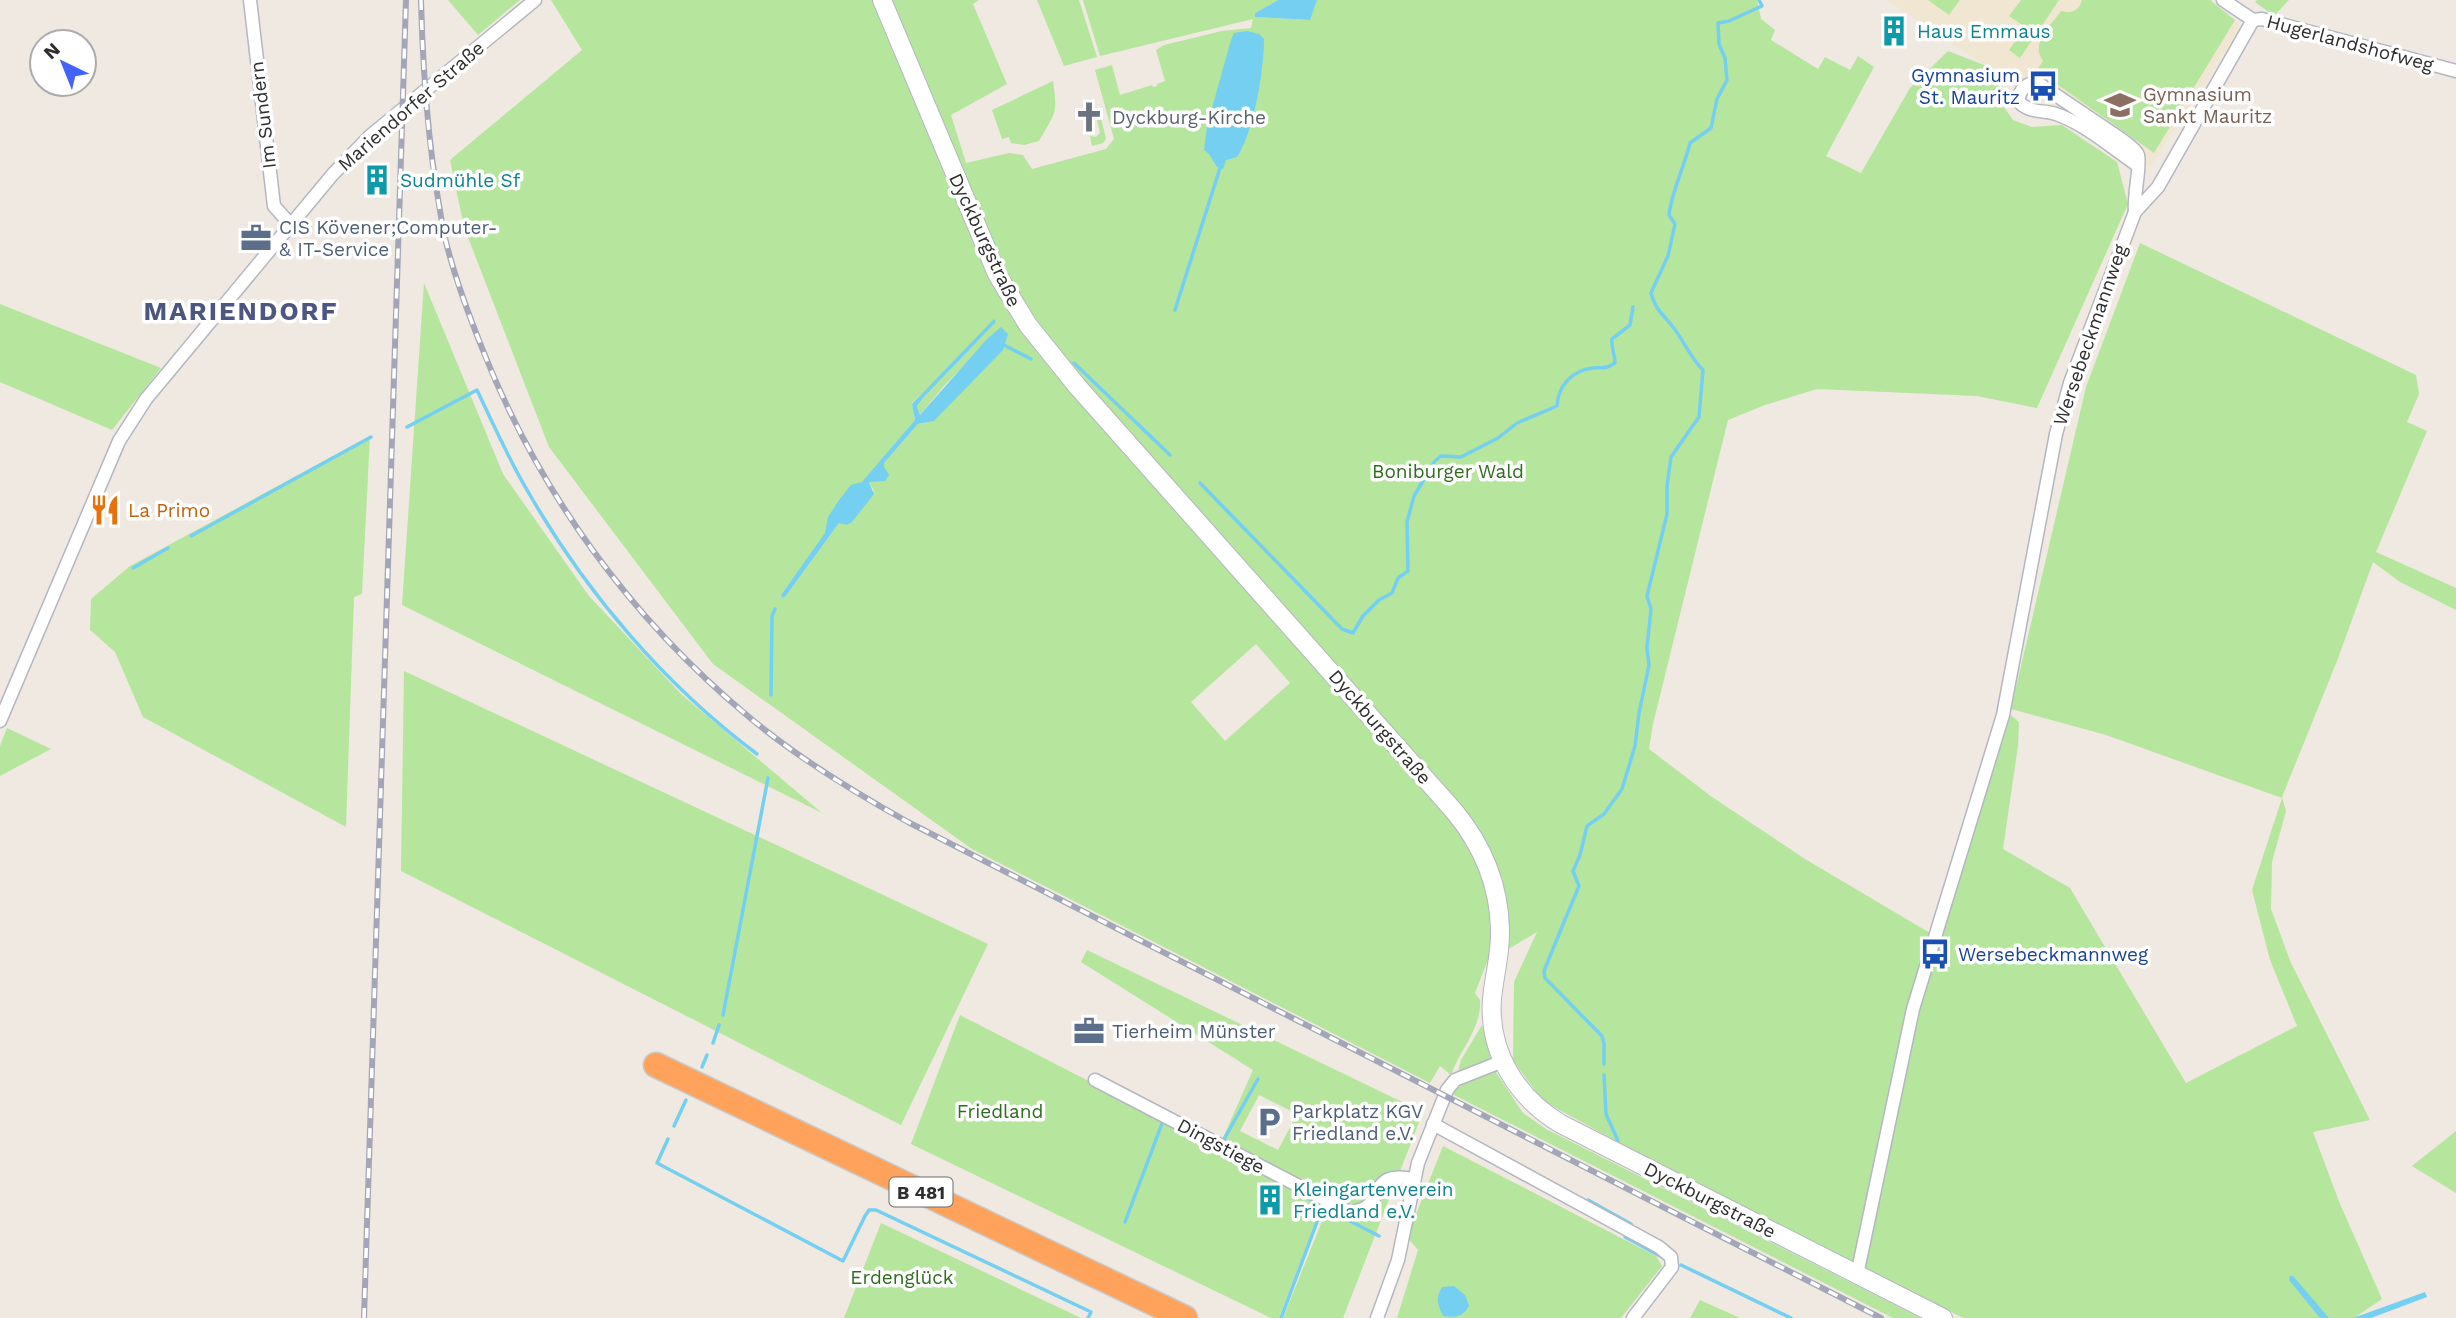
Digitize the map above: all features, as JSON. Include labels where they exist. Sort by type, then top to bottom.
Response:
[{"type":"highway","name":"B 481","points":[[656,1065],[1185,1318]]},
{"type":"street","name":"Im Sundern","points":[[250,0],[274,206],[290,224]]},
{"type":"street","name":"Mariendorfer Straße","points":[[0,721],[128,424],[146,398],[326,181],[370,136],[535,0]]},
{"type":"street","name":"Dyckburgstraße","points":[[882,0],[986,251],[1007,294],[1028,325],[1077,386],[1454,811],[1477,841],[1497,896],[1500,937],[1492,1010],[1496,1040],[1503,1060],[1520,1090],[1552,1119],[1943,1318]]},
{"type":"street","points":[[2223,0],[2249,18]]},
{"type":"street","name":"Hugerlandshofweg","points":[[2249,18],[2262,19],[2456,71]]},
{"type":"street","name":"Wersebeckmannweg","points":[[1857,1275],[1913,1009],[2003,715],[2061,411],[2135,212],[2158,187],[2249,18]]},
{"type":"street","points":[[2033,82],[2043,86],[2130,146],[2138,155],[2137,165],[2071,121],[2058,115],[2025,108],[2019,102],[2021,90],[2033,82]]},
{"type":"street","name":"Wersebeckmannweg","points":[[2135,212],[2137,165]]},
{"type":"street","points":[[1377,1318],[1398,1260],[1414,1179],[1433,1124],[1451,1084],[1503,1060]]},
{"type":"street","name":"Dingstiege","points":[[1095,1080],[1349,1212],[1366,1209],[1371,1205],[1380,1185],[1386,1179],[1414,1179]]},
{"type":"street","points":[[1433,1124],[1659,1247],[1671,1257],[1672,1267],[1633,1318]]},
{"type":"shaded area","name":"Gymnasium Sankt Mauritz","points":[[1887,0],[2208,0],[2241,27],[2150,167]]},
{"type":"green space","points":[[448,0],[520,0],[478,35]]},
{"type":"green space","name":"Boniburger Wald","points":[[551,0],[979,0],[973,4],[1007,84],[951,115],[966,163],[1009,153],[1023,155],[1032,169],[1106,149],[1114,139],[1095,70],[1112,65],[1120,95],[1152,85],[1157,86],[1165,81],[1156,50],[1164,45],[1222,31],[1251,28],[1253,19],[1100,56],[1083,0],[1278,0],[1255,13],[1255,17],[1309,20],[1317,0],[1757,0],[1761,19],[1775,30],[1771,40],[1818,69],[1825,57],[1850,70],[1858,56],[1874,67],[1826,156],[1861,173],[1910,88],[1948,51],[1997,70],[2001,103],[2013,120],[2032,127],[2062,125],[2117,162],[2128,204],[2037,408],[1977,396],[1817,389],[1728,420],[1649,749],[1712,797],[1805,859],[1935,936],[2011,715],[2019,722],[2018,746],[2003,849],[2070,888],[2186,1083],[2297,1026],[2270,960],[2252,890],[2282,798],[2106,735],[2011,709],[2086,387],[2140,243],[2416,375],[2419,394],[2407,422],[2427,431],[2376,552],[2456,588],[2456,610],[2400,582],[2373,562],[2337,661],[2282,797],[2286,811],[2272,862],[2271,909],[2291,963],[2370,1120],[2313,1132],[2340,1204],[2382,1299],[2354,1318],[1963,1318],[1695,1184],[1543,1101],[1513,1061],[1514,982],[1537,932],[1487,962],[1475,993],[1480,1000],[1480,1010],[1474,1029],[1451,1075],[1440,1066],[1430,1083],[972,849],[713,664],[549,447],[464,227],[450,160],[582,50]],"holes":[[[996,322],[923,398],[917,406],[920,415],[1001,327],[924,423],[918,424],[884,463],[884,467],[869,482],[874,491],[839,523],[782,598],[781,595],[862,483],[915,420],[912,403]],[[1256,644],[1290,683],[1225,741],[1191,702]]]},
{"type":"green space","points":[[1037,0],[1079,0],[1097,57],[1064,66]]},
{"type":"green space","points":[[1928,0],[1960,0],[1949,15]]},
{"type":"green space","points":[[2021,0],[2059,0],[2020,58],[2009,50],[2025,27],[2009,16]]},
{"type":"green space","name":"Gymnasium Sankt Mauritz","points":[[2082,0],[2210,0],[2235,20],[2154,153],[2037,70],[2043,61],[2039,48],[2043,35],[2061,11],[2074,11]]},
{"type":"green space","points":[[2289,0],[2274,16],[2255,2]]},
{"type":"green space","points":[[1053,81],[1054,113],[1039,141],[1024,145],[1011,143],[1009,137],[1002,139],[992,110]]},
{"type":"green space","points":[[1100,114],[1106,139],[1103,143],[1092,146],[1090,136],[1096,137],[1100,133],[1097,120]]},
{"type":"green space","points":[[424,283],[503,474],[589,596],[681,694],[822,813],[402,605]]},
{"type":"green space","points":[[0,304],[161,368],[112,430],[0,382]]},
{"type":"green space","points":[[370,436],[362,594],[354,597],[346,827],[143,717],[115,652],[90,630],[91,599],[130,566]]},
{"type":"green space","points":[[404,671],[988,944],[901,1125],[401,871]]},
{"type":"green space","points":[[7,728],[51,749],[0,776],[0,746]]},
{"type":"green space","points":[[1087,950],[1423,1112],[1343,1318],[1283,1318],[1331,1199],[1222,1140],[1253,1070],[1081,962]],"holes":[[[1259,1095],[1297,1114],[1278,1150],[1240,1131]]]},
{"type":"green space","name":"Friedland","points":[[960,1015],[1322,1205],[1279,1318],[1271,1318],[911,1144]]},
{"type":"green space","points":[[1482,1025],[1492,1062],[1457,1075],[1461,1060]]},
{"type":"green space","points":[[1495,1071],[1523,1113],[1546,1129],[1921,1318],[1893,1318],[1450,1093],[1472,1079]]},
{"type":"green space","points":[[2456,1131],[2456,1193],[2412,1166]]},
{"type":"green space","points":[[1443,1146],[1656,1256],[1662,1266],[1621,1318],[1397,1318],[1418,1250],[1407,1237]]},
{"type":"green space","name":"Erdenglück","points":[[881,1223],[1081,1318],[844,1318]]},
{"type":"green space","points":[[1700,1300],[1740,1318],[1690,1318]]},
{"type":"water","points":[[1278,0],[1317,0],[1310,20],[1255,17],[1255,13]]},
{"type":"water","points":[[1247,31],[1259,34],[1264,39],[1260,83],[1243,146],[1237,157],[1226,160],[1223,169],[1217,167],[1204,150],[1207,126],[1231,40],[1234,33]]},
{"type":"water","points":[[994,319],[996,322],[923,398],[917,406],[920,415],[986,340],[1001,327],[1008,334],[1003,350],[934,421],[918,424],[884,463],[889,475],[885,481],[869,482],[874,494],[852,522],[847,525],[839,523],[782,598],[781,595],[825,533],[828,517],[839,500],[851,485],[862,482],[915,420],[912,404]]},
{"type":"water","points":[[2290,1276],[2293,1276],[2329,1318],[2320,1318],[2289,1280]]},
{"type":"water","points":[[1454,1286],[1465,1295],[1469,1306],[1458,1316],[1443,1316],[1438,1295],[1442,1287]]},
{"type":"water","points":[[2425,1292],[2427,1297],[2371,1318],[2353,1318]]},
{"type":"waterway","points":[[1567,915],[1579,886],[1573,871],[1587,826],[1604,814],[1622,789],[1635,746],[1649,665],[1647,648],[1651,609],[1647,596],[1667,514],[1671,457],[1699,417],[1703,370],[1658,309],[1651,293],[1668,256],[1675,224],[1669,215],[1690,143],[1711,128],[1717,99],[1727,80],[1725,58],[1719,44],[1718,23],[1762,6],[1759,0]]},
{"type":"waterway","points":[[1175,310],[1220,168]]},
{"type":"waterway","points":[[1200,483],[1342,629],[1353,633],[1363,616],[1379,600],[1392,593],[1398,578],[1408,571],[1407,522],[1414,496],[1435,461],[1441,456],[1461,457],[1498,438],[1517,423],[1557,406],[1563,386],[1573,376],[1585,369],[1606,367],[1615,363],[1612,339],[1630,325],[1633,307]]},
{"type":"waterway","points":[[1001,347],[1004,345],[1031,359]]},
{"type":"waterway","points":[[1074,363],[1170,455]]},
{"type":"waterway","points":[[407,427],[477,390],[530,495],[552,532],[603,603],[691,699],[757,754]]},
{"type":"waterway","points":[[191,536],[371,437]]},
{"type":"waterway","points":[[133,568],[168,548]]},
{"type":"waterway","points":[[771,695],[772,616],[775,609]]},
{"type":"waterway","points":[[723,1015],[768,778]]},
{"type":"waterway","points":[[1566,917],[1544,971],[1545,978],[1602,1036],[1604,1064]]},
{"type":"waterway","points":[[713,1043],[719,1025]]},
{"type":"waterway","points":[[702,1067],[707,1055]]},
{"type":"waterway","points":[[1604,1075],[1606,1114],[1618,1141]]},
{"type":"waterway","points":[[1223,1141],[1258,1079]]},
{"type":"waterway","points":[[674,1126],[686,1100]]},
{"type":"waterway","points":[[1125,1222],[1163,1121]]},
{"type":"waterway","points":[[668,1139],[657,1163],[843,1261],[865,1216],[869,1210],[876,1210],[1091,1312],[1088,1318]]},
{"type":"waterway","points":[[1292,1189],[1315,1202]]},
{"type":"waterway","points":[[1588,1200],[1631,1224]]},
{"type":"waterway","points":[[1323,1206],[1343,1217]]},
{"type":"waterway","points":[[1281,1318],[1323,1206]]},
{"type":"waterway","points":[[1350,1221],[1379,1236]]},
{"type":"waterway","points":[[1625,1237],[1662,1257]]},
{"type":"waterway","points":[[1681,1265],[1791,1318]]},
{"type":"railway","points":[[364,1318],[406,0]]},
{"type":"railway","points":[[421,0],[428,121],[440,212],[453,269],[482,348],[531,452],[592,549],[665,638],[706,679],[749,717],[806,760],[908,822],[1881,1318]]},
{"type":"place","name":"Haus Emmaus","points":[[1894,31]]},
{"type":"place","name":"Gymnasium St. Mauritz","points":[[2043,86]]},
{"type":"place","name":"Gymnasium Sankt Mauritz","points":[[2120,105]]},
{"type":"place","name":"Dyckburg-Kirche","points":[[1089,117]]},
{"type":"place","name":"Sudmühle Sf","points":[[377,180]]},
{"type":"place","name":"CIS Kövener;Computer- & IT-Service","points":[[256,238]]},
{"type":"place","name":"La Primo","points":[[105,510]]},
{"type":"place","name":"Wersebeckmannweg","points":[[1935,954]]},
{"type":"place","name":"Tierheim Münster","points":[[1089,1031]]},
{"type":"place","name":"Parkplatz KGV Friedland e.V.","points":[[1269,1122]]},
{"type":"place","name":"Kleingartenverein Friedland e.V.","points":[[1270,1200]]},
{"type":"district","name":"MARIENDORF","points":[[241,311]]}]
